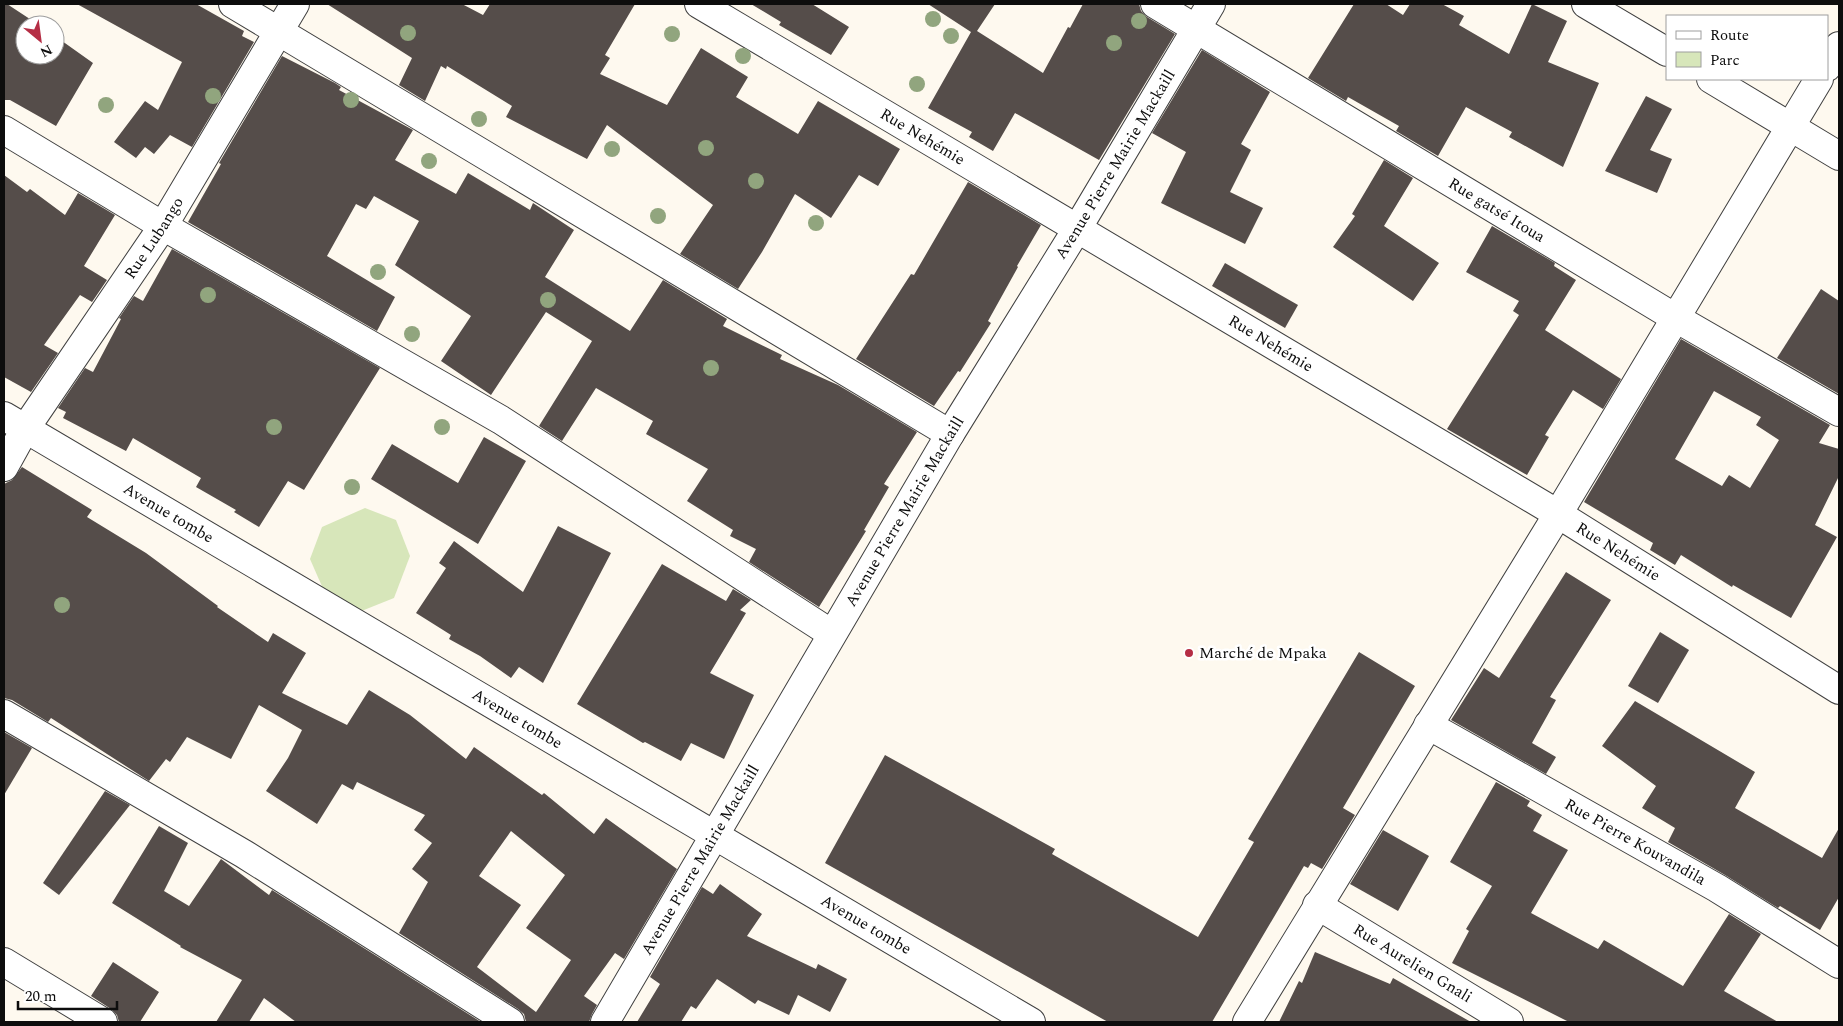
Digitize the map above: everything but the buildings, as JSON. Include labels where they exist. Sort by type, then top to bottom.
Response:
[{"type":"street","points":[[233,4],[950,434]]},
{"type":"street","name":"Rue Lubango","points":[[4,466],[14,422],[163,226],[295,4]]},
{"type":"street","name":"Rue Nehémie","points":[[699,4],[1558,514],[1839,690]]},
{"type":"street","name":"Rue gatsé Itoua","points":[[1156,4],[1674,318],[1839,412]]},
{"type":"street","name":"Avenue Pierre Mairie Mackaill","points":[[605,1022],[950,434],[1077,229],[1211,4]]},
{"type":"street","points":[[1586,4],[1666,51]]},
{"type":"street","points":[[1828,64],[1839,46]]},
{"type":"street","points":[[1713,80],[1839,156]]},
{"type":"street","points":[[1247,1022],[1558,514],[1818,80]]},
{"type":"street","points":[[4,130],[163,226],[501,420],[832,634]]},
{"type":"street","name":"Avenue tombe","points":[[14,422],[1031,1022]]},
{"type":"street","points":[[4,714],[244,854],[510,1022]]},
{"type":"street","name":"Rue Pierre Kouvandila","points":[[1428,725],[1716,888],[1839,964]]},
{"type":"street","name":"Rue Aurelien Gnali","points":[[1317,905],[1509,1022]]},
{"type":"street","points":[[4,962],[103,1022]]},
{"type":"green space","points":[[365,508],[396,520],[410,556],[394,598],[349,616],[328,600],[310,559],[322,527]]},
{"type":"place","name":"Marché de Mpaka","points":[[1189,653]]}]
